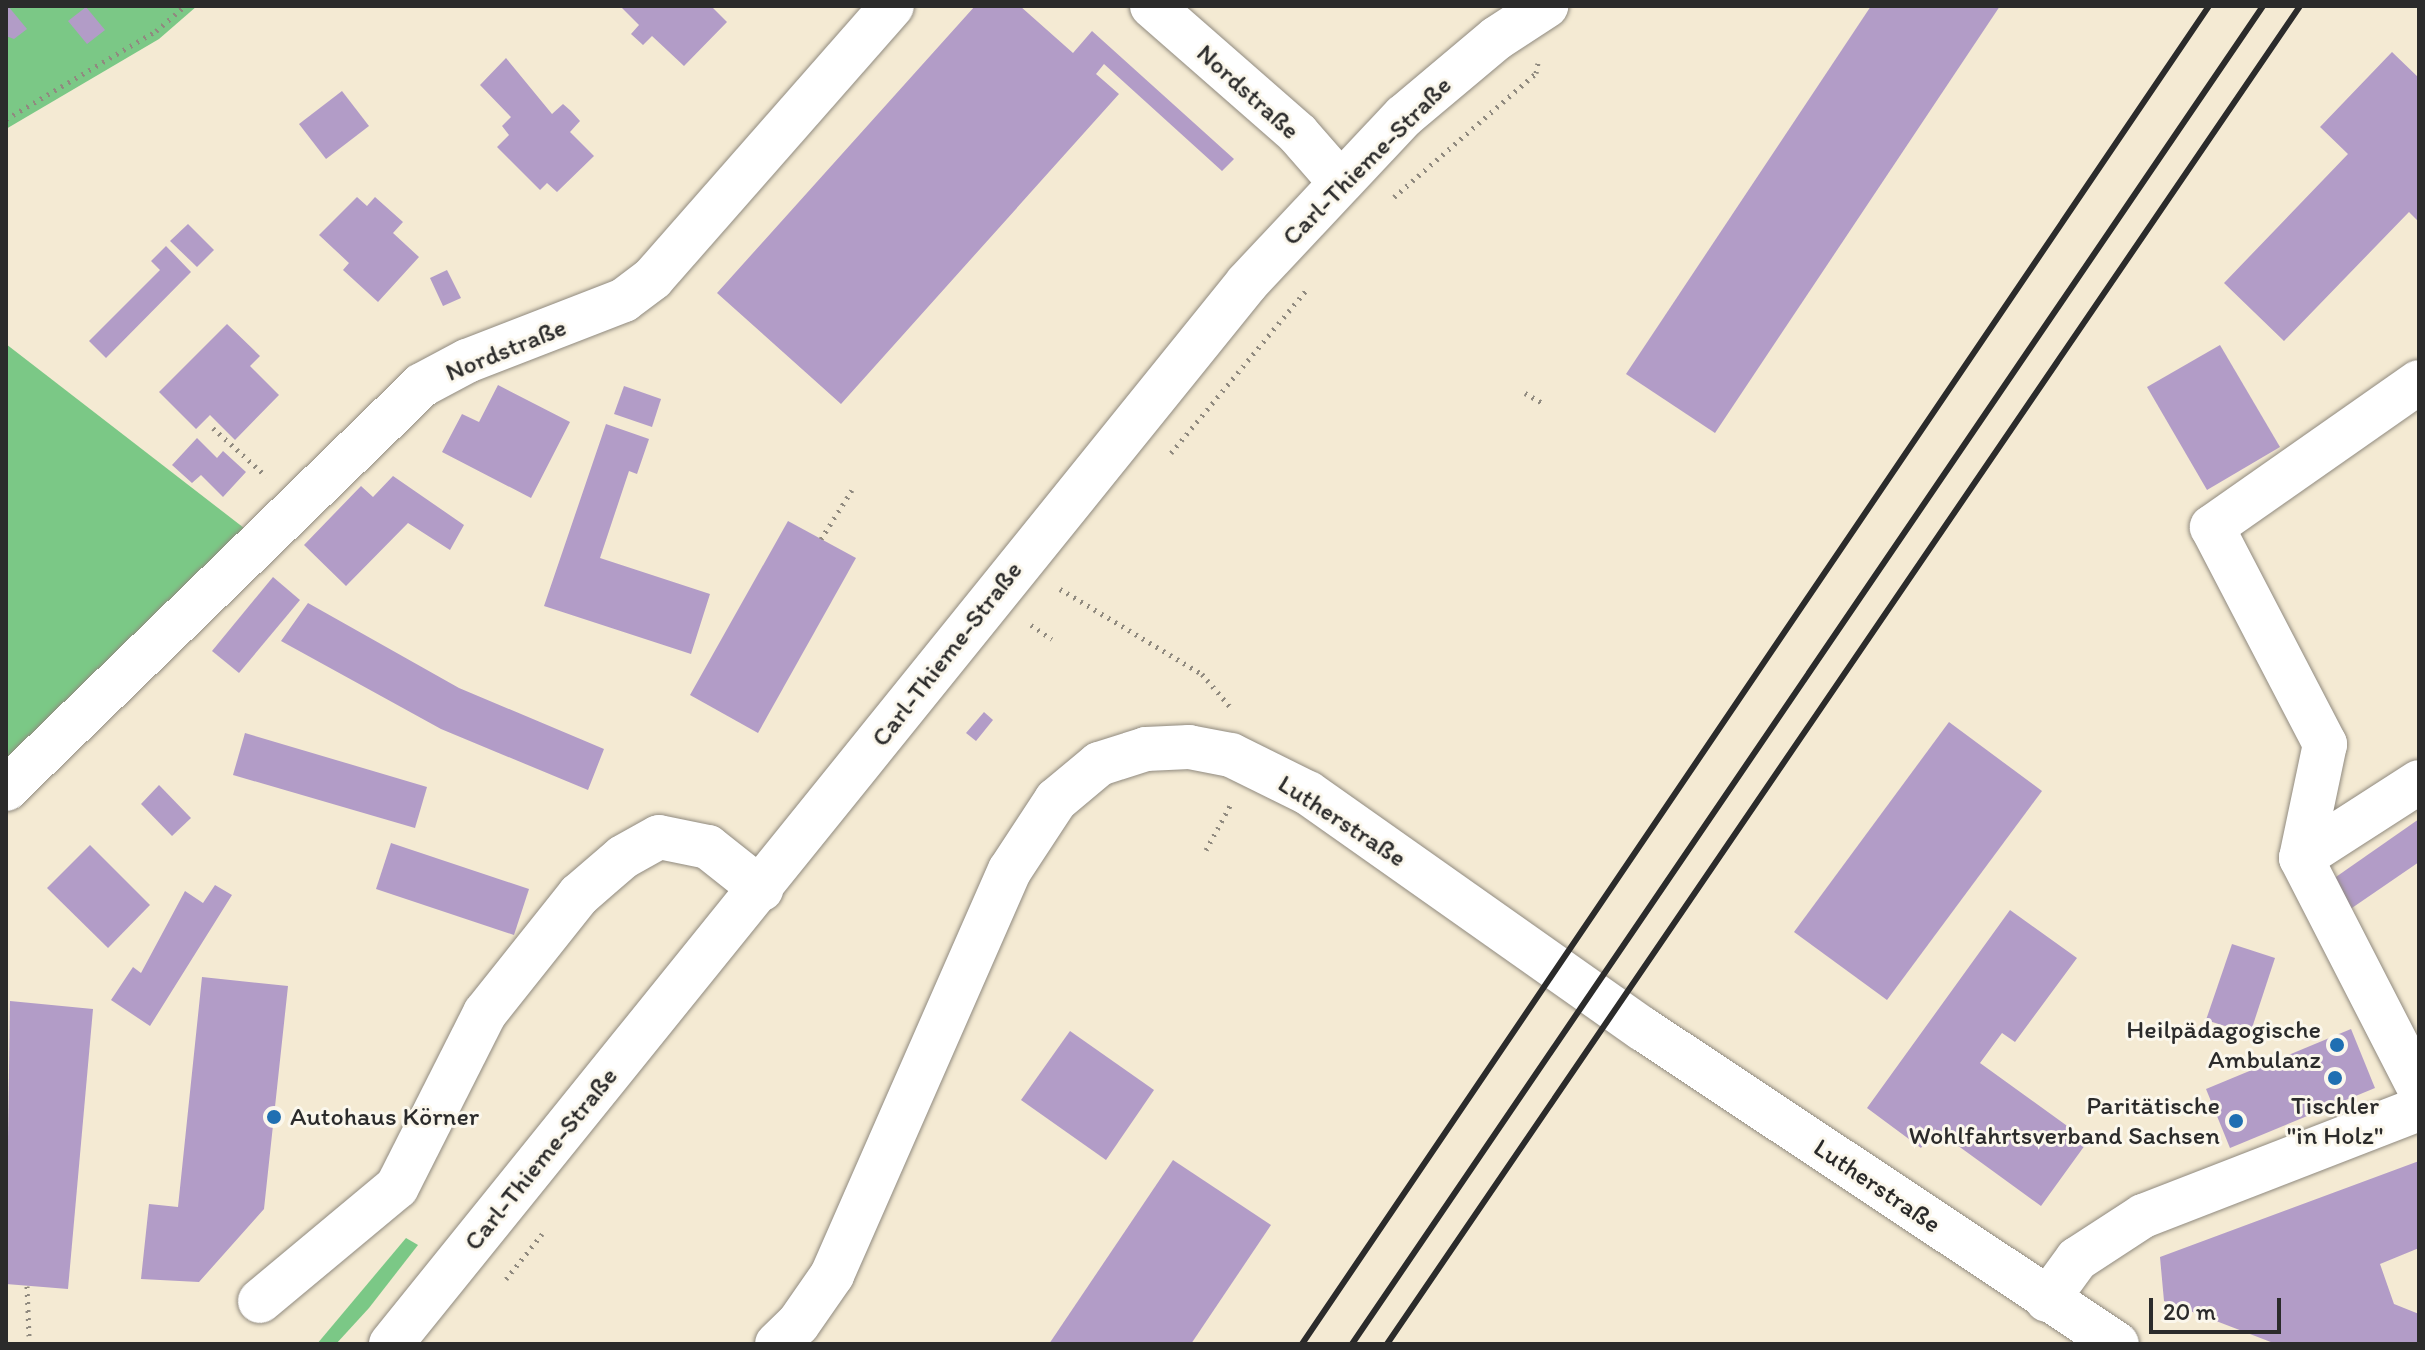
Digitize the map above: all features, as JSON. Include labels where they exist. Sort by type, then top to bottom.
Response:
[{"type":"main road","name":"Nordstraße","points":[[6,789],[422,385],[467,361],[624,300],[653,278],[892,6]]},
{"type":"main road","name":"Nordstraße","points":[[1152,6],[1298,134],[1340,182]]},
{"type":"main road","name":"Carl-Thieme-Straße","points":[[393,1343],[761,889],[1016,564],[1247,283],[1404,116],[1497,38],[1546,6]]},
{"type":"main road","points":[[2419,382],[2212,527],[2325,744],[2301,858],[2419,1088]]},
{"type":"main road","name":"Lutherstraße","points":[[777,1344],[798,1324],[832,1275],[1010,870],[1056,800],[1099,764],[1146,749],[1189,747],[1231,755],[1308,793],[1643,1029],[2117,1344]]},
{"type":"main road","points":[[2301,858],[2419,782]]},
{"type":"main road","points":[[260,1301],[397,1187],[485,1013],[579,895],[623,857],[659,837],[708,847],[761,889]]},
{"type":"main road","points":[[2047,1300],[2077,1259],[2104,1237],[2154,1211],[2419,1109]]},
{"type":"path","points":[[6,119],[156,31],[185,6]]},
{"type":"path","points":[[1389,202],[1536,73],[1540,54]]},
{"type":"path","points":[[1165,461],[1314,281]]},
{"type":"path","points":[[1525,393],[1544,404]]},
{"type":"path","points":[[213,428],[269,479]]},
{"type":"path","points":[[821,539],[852,490]]},
{"type":"path","points":[[1060,589],[1202,674],[1235,714]]},
{"type":"path","points":[[1031,625],[1052,639]]},
{"type":"path","points":[[1206,850],[1230,806]]},
{"type":"path","points":[[27,1286],[29,1336]]},
{"type":"green space","points":[[6,6],[197,6],[159,39],[6,129]]},
{"type":"green space","points":[[6,344],[244,528],[6,771]]},
{"type":"green space","points":[[406,1238],[418,1245],[369,1308],[336,1344],[317,1344]]},
{"type":"building","points":[[8,6],[27,29],[14,39],[6,36]]},
{"type":"building","points":[[620,6],[711,6],[727,22],[684,66],[652,36],[643,45],[631,34],[639,25]]},
{"type":"building","points":[[975,6],[1020,6],[1073,53],[1092,31],[1234,159],[1222,171],[1104,64],[1096,74],[1119,94],[841,404],[717,293]]},
{"type":"building","points":[[1871,6],[2000,6],[1715,433],[1626,374]]},
{"type":"building","points":[[86,7],[105,30],[87,44],[68,21]]},
{"type":"building","points":[[2392,52],[2419,78],[2419,222],[2409,212],[2284,341],[2224,283],[2348,154],[2320,127]]},
{"type":"building","points":[[506,58],[552,114],[563,104],[580,121],[570,132],[594,156],[557,192],[547,183],[540,190],[497,147],[509,135],[502,126],[511,117],[480,85]]},
{"type":"building","points":[[342,91],[369,126],[326,159],[299,124]]},
{"type":"building","points":[[357,197],[367,206],[375,197],[403,222],[393,233],[419,257],[378,302],[343,270],[349,263],[319,235]]},
{"type":"building","points":[[188,224],[214,250],[197,267],[170,241]]},
{"type":"building","points":[[166,246],[191,272],[106,358],[89,341],[160,270],[151,261]]},
{"type":"building","points":[[447,270],[461,298],[443,306],[430,278]]},
{"type":"building","points":[[227,324],[260,356],[250,366],[279,395],[235,440],[210,415],[196,429],[159,392]]},
{"type":"building","points":[[2220,345],[2280,447],[2207,490],[2147,387]]},
{"type":"building","points":[[498,385],[570,422],[531,498],[442,452],[462,414],[479,422]]},
{"type":"building","points":[[624,386],[661,399],[652,427],[614,414]]},
{"type":"building","points":[[606,424],[649,439],[637,474],[629,471],[600,558],[710,594],[691,654],[544,606]]},
{"type":"building","points":[[197,438],[217,458],[223,451],[246,472],[223,497],[201,475],[192,483],[172,465]]},
{"type":"building","points":[[393,476],[464,525],[450,550],[408,523],[346,586],[304,545],[361,486],[373,497]]},
{"type":"building","points":[[788,521],[856,558],[758,733],[690,695]]},
{"type":"building","points":[[273,577],[300,600],[239,673],[212,651]]},
{"type":"building","points":[[308,603],[459,688],[604,749],[588,790],[441,729],[281,641]]},
{"type":"building","points":[[984,712],[993,720],[976,741],[966,733]]},
{"type":"building","points":[[1949,722],[2042,791],[1887,1000],[1794,932]]},
{"type":"building","points":[[245,733],[427,787],[415,828],[233,775]]},
{"type":"building","points":[[159,785],[191,818],[172,836],[141,804]]},
{"type":"building","points":[[2419,819],[2419,862],[2349,910],[2333,879]]},
{"type":"building","points":[[391,843],[529,889],[514,935],[376,889]]},
{"type":"building","points":[[90,845],[150,905],[108,948],[47,888]]},
{"type":"building","points":[[215,885],[232,895],[150,1026],[111,1000],[133,967],[141,973],[185,891],[203,903]]},
{"type":"building","points":[[2010,910],[2077,958],[2015,1042],[2002,1033],[1980,1063],[2088,1141],[2041,1206],[1935,1129],[1921,1148],[1867,1108]]},
{"type":"building","points":[[2232,944],[2275,958],[2250,1034],[2206,1020]]},
{"type":"building","points":[[202,977],[288,986],[264,1209],[199,1282],[141,1279],[149,1204],[178,1207]]},
{"type":"building","points":[[10,1001],[93,1009],[68,1289],[6,1284]]},
{"type":"building","points":[[2351,1029],[2375,1088],[2230,1148],[2206,1089]]},
{"type":"building","points":[[1070,1031],[1154,1090],[1106,1160],[1021,1100]]},
{"type":"building","points":[[1173,1160],[1271,1225],[1191,1344],[1049,1344]]},
{"type":"building","points":[[2419,1161],[2419,1248],[2380,1264],[2394,1304],[2419,1314],[2419,1344],[2276,1344],[2164,1301],[2160,1257]]},
{"type":"railway","points":[[1302,1344],[2209,6]]},
{"type":"railway","points":[[1352,1344],[2263,6]]},
{"type":"railway","points":[[1387,1344],[2300,6]]},
{"type":"place","name":"Heilpädagogische Ambulanz","points":[[2337,1045]]},
{"type":"place","name":"Tischler \"in Holz\"","points":[[2335,1078]]},
{"type":"place","name":"Autohaus Körner","points":[[274,1117]]},
{"type":"place","name":"Paritätische Wohlfahrtsverband Sachsen","points":[[2236,1121]]}]
